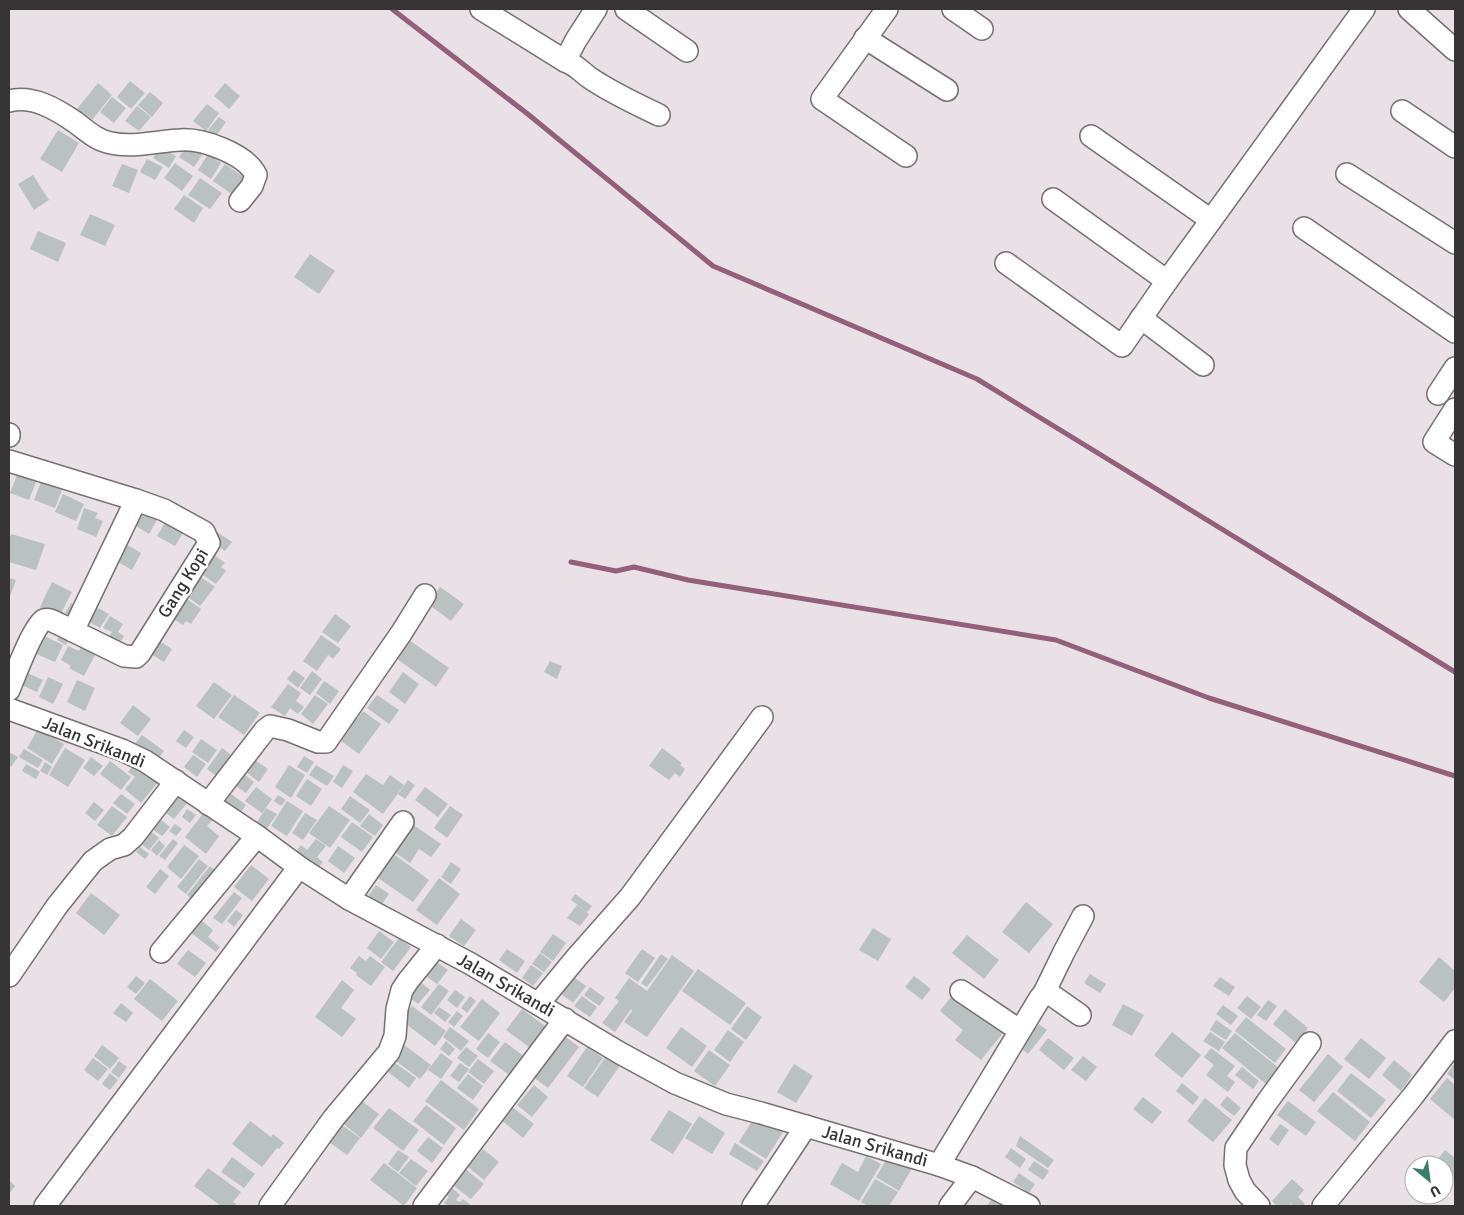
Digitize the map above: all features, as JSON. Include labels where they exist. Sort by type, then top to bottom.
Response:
[{"type":"street","points":[[481,9],[576,65],[589,78],[659,115]]},
{"type":"street","points":[[565,60],[596,9]]},
{"type":"street","points":[[626,9],[687,51]]},
{"type":"street","points":[[887,9],[822,100],[906,156]]},
{"type":"street","points":[[953,9],[982,29]]},
{"type":"street","points":[[1006,263],[1122,346],[1364,9]]},
{"type":"street","points":[[1409,9],[1455,50]]},
{"type":"street","points":[[865,38],[947,90]]},
{"type":"street","points":[[9,101],[26,99],[40,102],[76,123],[98,139],[110,143],[138,144],[181,139],[220,148],[237,156],[250,166],[256,175],[252,186],[240,201]]},
{"type":"street","points":[[1402,111],[1455,147]]},
{"type":"street","points":[[1091,136],[1211,220]]},
{"type":"street","points":[[1347,174],[1455,243]]},
{"type":"street","points":[[1053,199],[1167,281]]},
{"type":"street","points":[[1304,228],[1455,332]]},
{"type":"street","points":[[1141,318],[1203,365]]},
{"type":"street","points":[[1438,394],[1455,368]]},
{"type":"street","points":[[1455,409],[1434,442],[1455,455]]},
{"type":"street","name":"Gang Kopi","points":[[9,461],[136,500],[184,520],[204,532],[209,543],[136,657],[124,656],[48,620],[40,622],[9,690]]},
{"type":"street","points":[[73,631],[136,500]]},
{"type":"street","points":[[208,804],[270,726],[288,730],[318,742],[326,742],[402,632],[424,596]]},
{"type":"street","name":"Jalan Srikandi","points":[[9,709],[122,750],[145,761],[257,836],[299,868],[349,899],[539,1003],[620,1053],[675,1083],[726,1104],[939,1165],[972,1177],[1029,1206]]},
{"type":"street","points":[[539,1003],[626,901],[762,717]]},
{"type":"street","points":[[9,976],[57,906],[93,861],[110,849],[124,845],[133,837],[176,781]]},
{"type":"street","points":[[349,899],[403,822]]},
{"type":"street","points":[[161,952],[257,836]]},
{"type":"street","points":[[45,1206],[299,868]]},
{"type":"street","points":[[939,1165],[1034,1005],[1044,993],[1083,916]]},
{"type":"street","points":[[270,1206],[338,1113],[389,1052],[395,1036],[397,1009],[402,990],[437,946]]},
{"type":"street","points":[[961,991],[1019,1030]]},
{"type":"street","points":[[1044,993],[1053,996],[1080,1015]]},
{"type":"street","points":[[424,1206],[565,1020]]},
{"type":"street","points":[[1323,1206],[1413,1096],[1455,1041]]},
{"type":"street","points":[[1246,1201],[1235,1165],[1236,1148],[1310,1042]]},
{"type":"street","points":[[753,1206],[806,1126]]},
{"type":"street","points":[[950,1206],[972,1177]]},
{"type":"building","points":[[130,81],[145,93],[131,109],[117,97]]},
{"type":"building","points":[[98,83],[112,95],[92,120],[77,109]]},
{"type":"building","points":[[225,83],[240,96],[229,109],[214,96]]},
{"type":"building","points":[[150,92],[163,103],[152,117],[138,105]]},
{"type":"building","points":[[112,97],[126,108],[114,123],[100,112]]},
{"type":"building","points":[[207,104],[219,113],[206,131],[193,121]]},
{"type":"building","points":[[137,106],[151,117],[139,131],[125,121]]},
{"type":"building","points":[[219,117],[226,122],[216,136],[208,130]]},
{"type":"building","points":[[58,130],[79,143],[62,172],[40,159]]},
{"type":"building","points":[[188,145],[202,155],[194,167],[179,157]]},
{"type":"building","points":[[160,147],[176,156],[169,168],[153,158]]},
{"type":"building","points":[[208,154],[221,163],[211,179],[198,170]]},
{"type":"building","points":[[147,159],[163,167],[155,180],[140,172]]},
{"type":"building","points":[[175,163],[193,176],[182,191],[164,178]]},
{"type":"building","points":[[122,164],[138,170],[129,193],[112,186]]},
{"type":"building","points":[[225,164],[248,180],[236,197],[213,181]]},
{"type":"building","points":[[33,175],[49,200],[34,210],[18,184]]},
{"type":"building","points":[[200,178],[222,193],[210,209],[188,195]]},
{"type":"building","points":[[184,195],[203,208],[194,223],[174,209]]},
{"type":"building","points":[[90,214],[115,225],[105,246],[80,235]]},
{"type":"building","points":[[38,231],[66,243],[58,262],[30,249]]},
{"type":"building","points":[[310,254],[335,271],[319,294],[294,277]]},
{"type":"building","points":[[17,475],[36,482],[29,500],[10,493]]},
{"type":"building","points":[[41,482],[62,490],[55,508],[34,500]]},
{"type":"building","points":[[63,494],[84,504],[76,521],[55,512]]},
{"type":"building","points":[[84,508],[98,513],[95,518],[103,521],[96,537],[77,529]]},
{"type":"building","points":[[142,509],[158,518],[149,534],[133,524]]},
{"type":"building","points":[[166,521],[184,531],[175,546],[157,536]]},
{"type":"building","points":[[217,532],[232,542],[225,551],[211,541]]},
{"type":"building","points":[[11,534],[45,544],[36,570],[9,562]]},
{"type":"building","points":[[122,542],[141,553],[132,570],[113,559]]},
{"type":"building","points":[[209,551],[225,563],[221,567],[226,571],[216,584],[203,575],[209,566],[201,561]]},
{"type":"building","points":[[195,573],[215,587],[200,606],[188,597],[194,588],[187,584]]},
{"type":"building","points":[[9,578],[16,580],[9,599]]},
{"type":"building","points":[[52,582],[72,592],[59,617],[40,607]]},
{"type":"building","points":[[440,587],[464,604],[451,621],[428,604]]},
{"type":"building","points":[[180,594],[201,609],[191,624],[186,621],[183,625],[172,618]]},
{"type":"building","points":[[71,603],[80,608],[74,618],[65,613]]},
{"type":"building","points":[[96,607],[109,614],[100,628],[88,621]]},
{"type":"building","points":[[335,614],[351,626],[338,643],[322,632]]},
{"type":"building","points":[[110,616],[123,624],[118,632],[124,636],[118,646],[107,640],[112,632],[103,628]]},
{"type":"building","points":[[61,632],[70,636],[66,645],[57,640]]},
{"type":"building","points":[[42,635],[63,645],[55,662],[34,653]]},
{"type":"building","points":[[321,635],[341,649],[333,659],[328,655],[317,671],[303,661]]},
{"type":"building","points":[[406,638],[449,668],[436,687],[393,656]]},
{"type":"building","points":[[158,640],[172,649],[164,662],[149,653]]},
{"type":"building","points":[[84,642],[98,649],[84,676],[69,668],[71,666],[61,660],[68,646],[79,651]]},
{"type":"building","points":[[550,661],[562,666],[557,679],[544,672]]},
{"type":"building","points":[[294,670],[305,678],[298,688],[287,679]]},
{"type":"building","points":[[23,671],[43,680],[37,692],[17,683]]},
{"type":"building","points":[[312,671],[322,679],[310,695],[300,688]]},
{"type":"building","points":[[403,672],[419,684],[405,704],[389,692]]},
{"type":"building","points":[[48,677],[63,684],[53,704],[39,697]]},
{"type":"building","points":[[77,680],[95,688],[85,711],[67,702]]},
{"type":"building","points":[[324,681],[339,691],[330,704],[316,693]]},
{"type":"building","points":[[214,682],[232,695],[214,719],[196,706]]},
{"type":"building","points":[[288,684],[301,693],[296,701],[304,707],[298,714],[290,708],[285,716],[271,707]]},
{"type":"building","points":[[234,695],[260,713],[244,735],[218,717]]},
{"type":"building","points":[[315,695],[328,704],[313,724],[301,714]]},
{"type":"building","points":[[377,695],[399,710],[389,724],[367,708]]},
{"type":"building","points":[[133,705],[151,719],[138,736],[120,723]]},
{"type":"building","points":[[363,711],[381,724],[359,754],[341,741],[350,729],[341,723],[349,713],[357,719]]},
{"type":"building","points":[[38,729],[64,744],[52,764],[27,748]]},
{"type":"building","points":[[184,730],[194,737],[186,748],[176,741]]},
{"type":"building","points":[[142,735],[164,751],[156,761],[134,745]]},
{"type":"building","points":[[201,739],[217,750],[208,763],[192,752]]},
{"type":"building","points":[[65,748],[85,760],[68,787],[49,775]]},
{"type":"building","points":[[222,748],[235,758],[220,779],[207,769]]},
{"type":"building","points":[[662,748],[682,763],[680,765],[685,769],[680,777],[675,773],[669,780],[649,766]]},
{"type":"building","points":[[24,749],[43,760],[38,768],[19,757]]},
{"type":"building","points":[[9,752],[18,757],[11,767],[9,765]]},
{"type":"building","points":[[193,755],[206,764],[197,777],[184,767]]},
{"type":"building","points":[[304,756],[314,762],[307,773],[297,767]]},
{"type":"building","points":[[91,757],[103,766],[94,776],[83,768]]},
{"type":"building","points":[[255,760],[268,769],[259,782],[246,772]]},
{"type":"building","points":[[110,761],[131,777],[121,790],[100,774]]},
{"type":"building","points":[[45,762],[52,767],[47,775],[40,771]]},
{"type":"building","points":[[136,763],[159,781],[141,803],[125,789],[135,777],[128,772]]},
{"type":"building","points":[[26,764],[40,772],[36,779],[22,771]]},
{"type":"building","points":[[289,765],[305,775],[291,798],[275,787]]},
{"type":"building","points":[[316,765],[334,776],[327,786],[309,775]]},
{"type":"building","points":[[343,765],[353,771],[342,788],[333,782]]},
{"type":"building","points":[[244,774],[254,782],[246,793],[236,786]]},
{"type":"building","points":[[366,774],[383,785],[390,775],[404,785],[383,814],[353,792]]},
{"type":"building","points":[[307,779],[322,789],[311,806],[296,796]]},
{"type":"building","points":[[408,780],[415,785],[405,799],[398,794]]},
{"type":"building","points":[[256,787],[272,799],[262,813],[245,801]]},
{"type":"building","points":[[425,787],[448,804],[438,817],[415,800]]},
{"type":"building","points":[[226,790],[246,805],[236,819],[215,804]]},
{"type":"building","points":[[175,792],[188,802],[174,819],[161,809]]},
{"type":"building","points":[[121,794],[135,804],[127,814],[113,803]]},
{"type":"building","points":[[278,795],[286,800],[281,806],[274,801]]},
{"type":"building","points":[[350,796],[370,810],[360,823],[341,809]]},
{"type":"building","points":[[287,801],[303,811],[287,836],[271,826]]},
{"type":"building","points":[[94,802],[104,810],[95,821],[85,813]]},
{"type":"building","points":[[112,806],[127,817],[112,836],[97,825]]},
{"type":"building","points":[[329,806],[350,820],[330,848],[309,833]]},
{"type":"building","points":[[450,806],[463,815],[447,838],[434,828]]},
{"type":"building","points":[[266,808],[277,814],[265,831],[255,825]]},
{"type":"building","points":[[187,809],[196,815],[190,823],[182,817]]},
{"type":"building","points":[[205,811],[214,818],[207,826],[219,836],[206,854],[185,837]]},
{"type":"building","points":[[305,813],[317,820],[303,840],[292,833]]},
{"type":"building","points":[[369,814],[383,825],[375,836],[360,826]]},
{"type":"building","points":[[156,816],[170,827],[162,836],[148,826]]},
{"type":"building","points":[[352,822],[373,837],[362,852],[341,837]]},
{"type":"building","points":[[175,824],[182,829],[176,836],[169,831]]},
{"type":"building","points":[[412,824],[441,844],[431,857],[419,849],[410,863],[393,851]]},
{"type":"building","points":[[145,827],[159,838],[149,850],[135,839]]},
{"type":"building","points":[[173,839],[178,843],[165,860],[159,856]]},
{"type":"building","points":[[316,839],[326,846],[317,857],[323,862],[316,871],[294,855],[301,845],[307,850]]},
{"type":"building","points":[[159,840],[165,846],[157,856],[151,850]]},
{"type":"building","points":[[184,845],[199,856],[181,879],[167,867]]},
{"type":"building","points":[[338,846],[355,858],[344,873],[328,861]]},
{"type":"building","points":[[140,847],[149,854],[145,859],[136,852]]},
{"type":"building","points":[[395,855],[429,880],[413,902],[378,878]]},
{"type":"building","points":[[199,859],[208,866],[186,894],[177,887]]},
{"type":"building","points":[[451,862],[461,869],[451,884],[441,877]]},
{"type":"building","points":[[251,865],[269,879],[252,901],[234,887]]},
{"type":"building","points":[[210,866],[218,873],[195,902],[187,895]]},
{"type":"building","points":[[160,869],[169,876],[155,894],[146,887]]},
{"type":"building","points":[[439,878],[460,894],[437,925],[416,910]]},
{"type":"building","points":[[376,885],[389,894],[379,908],[366,899]]},
{"type":"building","points":[[234,892],[242,898],[222,924],[213,918]]},
{"type":"building","points":[[91,893],[120,915],[104,935],[76,913]]},
{"type":"building","points":[[575,894],[592,906],[587,912],[571,900]]},
{"type":"building","points":[[1026,902],[1053,924],[1029,953],[1002,932]]},
{"type":"building","points":[[577,905],[589,914],[580,926],[567,918]]},
{"type":"building","points":[[236,910],[243,915],[234,927],[227,921]]},
{"type":"building","points":[[196,916],[213,930],[208,937],[220,947],[216,952],[186,929]]},
{"type":"building","points":[[461,919],[476,930],[464,946],[449,936]]},
{"type":"building","points":[[873,928],[891,939],[878,961],[859,950]]},
{"type":"building","points":[[379,931],[394,942],[381,959],[367,948]]},
{"type":"building","points":[[553,934],[566,943],[553,961],[540,952]]},
{"type":"building","points":[[967,935],[999,960],[984,979],[952,953]]},
{"type":"building","points":[[399,938],[411,947],[393,971],[381,962]]},
{"type":"building","points":[[507,949],[525,961],[517,973],[499,960]]},
{"type":"building","points":[[642,949],[655,958],[638,982],[625,973]]},
{"type":"building","points":[[188,950],[206,963],[195,977],[177,964]]},
{"type":"building","points":[[540,953],[552,962],[544,972],[532,964]]},
{"type":"building","points":[[661,954],[668,959],[647,987],[641,983]]},
{"type":"building","points":[[672,955],[694,971],[647,1037],[624,1022],[632,1011],[631,1009],[615,1032],[602,1023],[619,1001],[615,998],[629,978],[647,991]]},
{"type":"building","points":[[359,956],[366,961],[370,956],[385,967],[371,986],[350,968]]},
{"type":"building","points":[[1439,957],[1455,971],[1455,988],[1444,1002],[1419,982]]},
{"type":"building","points":[[434,960],[448,970],[437,984],[423,974]]},
{"type":"building","points":[[531,965],[543,973],[533,986],[522,978]]},
{"type":"building","points":[[698,969],[746,1003],[730,1025],[682,991]]},
{"type":"building","points":[[568,973],[586,986],[573,1003],[556,990]]},
{"type":"building","points":[[1090,974],[1106,984],[1100,993],[1084,983]]},
{"type":"building","points":[[136,976],[145,983],[136,994],[127,987]]},
{"type":"building","points":[[914,976],[931,989],[922,1000],[905,987]]},
{"type":"building","points":[[1220,977],[1235,987],[1229,996],[1213,986]]},
{"type":"building","points":[[150,979],[178,1001],[162,1021],[134,999]]},
{"type":"building","points":[[342,980],[354,990],[341,1008],[356,1019],[342,1037],[315,1017]]},
{"type":"building","points":[[418,980],[430,990],[418,1004],[406,995]]},
{"type":"building","points":[[439,984],[449,991],[431,1015],[421,1007]]},
{"type":"building","points":[[590,987],[605,998],[599,1006],[584,995]]},
{"type":"building","points":[[455,990],[465,997],[457,1008],[447,1000]]},
{"type":"building","points":[[954,993],[1003,1033],[981,1060],[955,1040],[963,1030],[940,1011]]},
{"type":"building","points":[[470,996],[476,1001],[467,1013],[461,1008]]},
{"type":"building","points":[[582,996],[597,1007],[590,1017],[574,1006]]},
{"type":"building","points":[[1247,996],[1261,1007],[1251,1019],[1237,1008]]},
{"type":"building","points":[[482,999],[500,1013],[479,1041],[460,1027]]},
{"type":"building","points":[[1268,1000],[1277,1006],[1266,1021],[1257,1015]]},
{"type":"building","points":[[121,1003],[133,1013],[126,1022],[113,1013]]},
{"type":"building","points":[[1123,1004],[1144,1015],[1132,1036],[1112,1025]]},
{"type":"building","points":[[1223,1005],[1238,1016],[1231,1025],[1216,1014]]},
{"type":"building","points":[[412,1006],[446,1031],[435,1046],[401,1020]]},
{"type":"building","points":[[747,1006],[762,1017],[746,1040],[731,1029]]},
{"type":"building","points":[[439,1007],[451,1015],[445,1022],[434,1013]]},
{"type":"building","points":[[522,1009],[553,1032],[537,1053],[506,1030]]},
{"type":"building","points":[[1285,1009],[1308,1028],[1296,1043],[1273,1024]]},
{"type":"building","points":[[457,1011],[463,1016],[454,1027],[448,1022]]},
{"type":"building","points":[[1246,1017],[1286,1049],[1275,1063],[1235,1031]]},
{"type":"building","points":[[1216,1020],[1232,1031],[1226,1040],[1210,1030]]},
{"type":"building","points":[[1039,1024],[1047,1030],[1028,1054],[1020,1047]]},
{"type":"building","points":[[450,1027],[469,1041],[461,1051],[443,1037]]},
{"type":"building","points":[[681,1027],[707,1046],[692,1067],[666,1048]]},
{"type":"building","points":[[728,1030],[744,1042],[730,1062],[714,1050]]},
{"type":"building","points":[[1172,1032],[1201,1055],[1182,1078],[1154,1055]]},
{"type":"building","points":[[1210,1032],[1225,1042],[1219,1051],[1203,1041]]},
{"type":"building","points":[[488,1033],[500,1042],[488,1058],[476,1049]]},
{"type":"building","points":[[1235,1033],[1279,1068],[1266,1084],[1222,1048]]},
{"type":"building","points":[[563,1035],[579,1047],[548,1088],[532,1076]]},
{"type":"building","points":[[1048,1038],[1074,1058],[1064,1070],[1039,1050]]},
{"type":"building","points":[[1361,1038],[1386,1058],[1369,1079],[1344,1059]]},
{"type":"building","points":[[446,1041],[455,1049],[449,1056],[440,1049]]},
{"type":"building","points":[[505,1042],[526,1058],[512,1077],[490,1061]]},
{"type":"building","points":[[403,1044],[431,1065],[420,1079],[392,1058]]},
{"type":"building","points":[[102,1045],[119,1058],[110,1069],[94,1056]]},
{"type":"building","points":[[466,1047],[478,1056],[469,1067],[457,1058]]},
{"type":"building","points":[[587,1047],[603,1058],[583,1087],[567,1076]]},
{"type":"building","points":[[1211,1048],[1235,1066],[1227,1076],[1235,1082],[1228,1092],[1206,1075],[1214,1065],[1204,1057]]},
{"type":"building","points":[[709,1050],[730,1065],[715,1086],[694,1071]]},
{"type":"building","points":[[441,1053],[453,1062],[441,1079],[428,1070]]},
{"type":"building","points":[[1328,1054],[1343,1067],[1314,1102],[1299,1090]]},
{"type":"building","points":[[607,1055],[621,1064],[598,1097],[584,1088]]},
{"type":"building","points":[[1083,1056],[1097,1067],[1086,1081],[1071,1070]]},
{"type":"building","points":[[93,1058],[108,1069],[98,1081],[84,1070]]},
{"type":"building","points":[[478,1059],[494,1071],[484,1084],[468,1072]]},
{"type":"building","points":[[1394,1060],[1412,1075],[1401,1091],[1382,1075]]},
{"type":"building","points":[[119,1061],[127,1067],[119,1078],[111,1072]]},
{"type":"building","points":[[395,1063],[416,1078],[409,1088],[388,1072]]},
{"type":"building","points":[[460,1063],[469,1069],[459,1082],[450,1076]]},
{"type":"building","points":[[1455,1063],[1455,1080],[1447,1074]]},
{"type":"building","points":[[794,1064],[813,1076],[796,1103],[777,1092]]},
{"type":"building","points":[[1242,1067],[1259,1081],[1253,1089],[1235,1075]]},
{"type":"building","points":[[110,1073],[118,1080],[110,1090],[102,1084]]},
{"type":"building","points":[[1351,1073],[1386,1100],[1371,1118],[1337,1091]]},
{"type":"building","points":[[468,1074],[483,1086],[473,1100],[457,1088]]},
{"type":"building","points":[[1447,1078],[1455,1085],[1455,1120],[1430,1099]]},
{"type":"building","points":[[441,1080],[479,1109],[464,1130],[425,1101]]},
{"type":"building","points":[[1182,1083],[1199,1097],[1193,1105],[1176,1091]]},
{"type":"building","points":[[534,1085],[548,1097],[532,1117],[517,1105]]},
{"type":"building","points":[[1333,1092],[1370,1122],[1355,1141],[1317,1111]]},
{"type":"building","points":[[1227,1096],[1241,1108],[1234,1116],[1220,1105]]},
{"type":"building","points":[[1143,1097],[1162,1112],[1152,1124],[1133,1109]]},
{"type":"building","points":[[358,1098],[379,1114],[361,1138],[340,1121]]},
{"type":"building","points":[[1205,1098],[1232,1120],[1213,1142],[1187,1121]]},
{"type":"building","points":[[1288,1101],[1316,1122],[1306,1136],[1277,1115]]},
{"type":"building","points":[[426,1105],[456,1128],[444,1145],[413,1121]]},
{"type":"building","points":[[511,1106],[534,1124],[523,1138],[500,1119]]},
{"type":"building","points":[[389,1108],[419,1130],[403,1151],[373,1128]]},
{"type":"building","points":[[669,1110],[692,1124],[673,1154],[650,1140]]},
{"type":"building","points":[[756,1115],[783,1132],[766,1159],[739,1142]]},
{"type":"building","points":[[699,1116],[725,1133],[712,1154],[685,1138]]},
{"type":"building","points":[[250,1121],[271,1137],[273,1134],[284,1143],[279,1149],[277,1148],[262,1167],[232,1144]]},
{"type":"building","points":[[1280,1124],[1289,1130],[1278,1146],[1269,1139]]},
{"type":"building","points":[[342,1125],[360,1138],[347,1155],[329,1142]]},
{"type":"building","points":[[1020,1136],[1054,1160],[1048,1168],[1016,1146]]},
{"type":"building","points":[[428,1137],[443,1148],[432,1163],[417,1151]]},
{"type":"building","points":[[735,1143],[764,1161],[757,1171],[729,1154]]},
{"type":"building","points":[[1011,1148],[1026,1159],[1020,1168],[1005,1157]]},
{"type":"building","points":[[483,1149],[499,1162],[484,1180],[468,1167]]},
{"type":"building","points":[[398,1150],[409,1157],[398,1172],[388,1164]]},
{"type":"building","points":[[1445,1150],[1451,1155],[1441,1155]]},
{"type":"building","points":[[889,1155],[912,1168],[899,1191],[876,1177]]},
{"type":"building","points":[[866,1156],[881,1164],[859,1201],[830,1184],[842,1163],[858,1172]]},
{"type":"building","points":[[232,1157],[255,1174],[244,1188],[221,1172]]},
{"type":"building","points":[[1454,1157],[1455,1158],[1454,1176]]},
{"type":"building","points":[[411,1159],[428,1171],[416,1186],[399,1173]]},
{"type":"building","points":[[1034,1161],[1049,1171],[1043,1180],[1028,1170]]},
{"type":"building","points":[[384,1163],[417,1188],[404,1206],[370,1180]]},
{"type":"building","points":[[463,1167],[484,1184],[471,1199],[450,1183]]},
{"type":"building","points":[[208,1168],[241,1192],[233,1202],[236,1204],[235,1206],[221,1206],[194,1186]]},
{"type":"building","points":[[1019,1173],[1035,1184],[1029,1193],[1013,1182]]},
{"type":"building","points":[[875,1179],[898,1192],[889,1206],[868,1206],[861,1202]]},
{"type":"building","points":[[1292,1179],[1304,1190],[1298,1197],[1305,1204],[1302,1206],[1291,1204],[1289,1206],[1277,1206],[1272,1201]]},
{"type":"building","points":[[9,1180],[15,1186],[9,1194]]},
{"type":"building","points":[[451,1187],[460,1195],[456,1200],[460,1202],[463,1199],[470,1204],[469,1206],[448,1206],[444,1203],[449,1197],[445,1194]]},
{"type":"building","points":[[995,1194],[1014,1206],[987,1206]]},
{"type":"waterway","points":[[392,9],[529,115],[713,266],[977,379],[1455,672]]},
{"type":"waterway","points":[[571,562],[616,571],[634,567],[688,580],[1056,640],[1209,698],[1455,776]]}]
